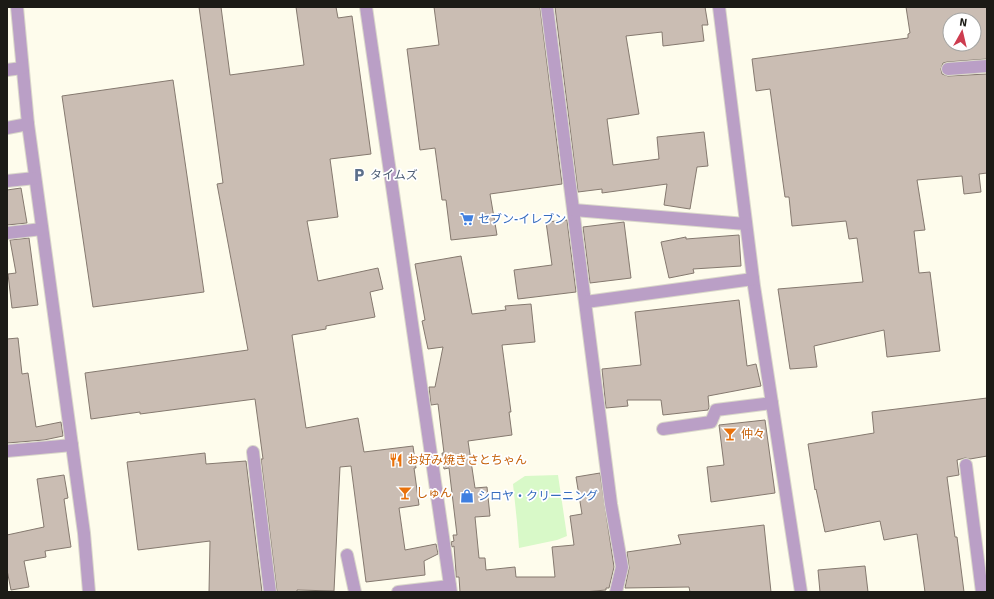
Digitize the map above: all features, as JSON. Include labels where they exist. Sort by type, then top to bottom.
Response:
[{"type":"street","points":[[17,7],[28,124],[84,533],[89,592]]},
{"type":"street","points":[[366,7],[450,589],[398,592]]},
{"type":"street","points":[[547,7],[611,504],[622,567],[616,592]]},
{"type":"street","points":[[719,7],[753,279],[801,592]]},
{"type":"street","points":[[948,69],[987,66]]},
{"type":"street","points":[[7,70],[22,68]]},
{"type":"street","points":[[7,128],[28,124]]},
{"type":"street","points":[[7,181],[35,178]]},
{"type":"street","points":[[574,210],[746,224]]},
{"type":"street","points":[[7,233],[42,229]]},
{"type":"street","points":[[586,302],[753,279]]},
{"type":"street","points":[[663,429],[711,422],[716,410],[772,403]]},
{"type":"street","points":[[7,451],[72,445]]},
{"type":"street","points":[[253,452],[270,592]]},
{"type":"street","points":[[966,465],[982,592]]},
{"type":"street","points":[[347,555],[354,592]]},
{"type":"green space","points":[[558,475],[567,536],[557,540],[519,548],[513,484],[525,476]]},
{"type":"building","points":[[199,7],[221,7],[230,75],[304,65],[296,7],[336,7],[338,18],[352,16],[371,154],[330,159],[338,217],[307,221],[318,281],[378,268],[383,289],[370,292],[375,317],[326,326],[326,329],[292,335],[306,428],[358,418],[364,452],[413,446],[416,468],[414,468],[419,505],[399,508],[405,550],[436,544],[438,554],[424,561],[425,575],[366,582],[351,466],[340,467],[334,591],[297,590],[297,592],[277,592],[255,399],[91,419],[85,373],[248,350],[217,184],[223,183]]},
{"type":"building","points":[[434,7],[540,7],[562,184],[490,194],[497,235],[451,240],[446,200],[442,200],[435,148],[420,150],[407,49],[439,45]]},
{"type":"building","points":[[555,7],[705,7],[708,25],[702,25],[704,41],[663,46],[662,32],[626,36],[639,114],[607,119],[613,165],[659,159],[657,137],[704,132],[708,166],[697,167],[690,209],[664,205],[667,184],[602,193],[602,189],[578,192]]},
{"type":"building","points":[[906,7],[987,7],[987,59],[947,62],[943,63],[941,69],[942,74],[948,76],[987,74],[987,173],[979,174],[981,192],[964,194],[962,176],[917,180],[925,230],[914,231],[919,273],[930,272],[940,351],[887,357],[884,330],[814,346],[817,367],[790,369],[778,289],[863,282],[857,238],[849,239],[846,221],[792,226],[789,197],[785,197],[770,89],[756,91],[752,59],[908,38],[908,34],[910,33]]},
{"type":"building","points":[[173,80],[204,292],[93,307],[62,96]]},
{"type":"building","points":[[21,188],[27,223],[7,225],[7,190]]},
{"type":"building","points":[[567,220],[576,292],[518,299],[514,270],[552,265],[546,222]]},
{"type":"building","points":[[624,222],[631,278],[590,283],[583,227]]},
{"type":"building","points":[[739,235],[741,266],[693,269],[694,273],[669,278],[661,242],[686,237],[686,239]]},
{"type":"building","points":[[29,238],[38,305],[12,308],[8,274],[16,273],[10,240]]},
{"type":"building","points":[[461,256],[472,314],[506,310],[505,306],[531,304],[535,342],[502,345],[511,412],[509,412],[512,435],[468,441],[475,488],[487,487],[490,516],[475,517],[479,558],[485,558],[486,570],[515,567],[516,577],[555,577],[552,547],[574,545],[570,516],[582,514],[576,477],[600,473],[614,567],[609,588],[606,588],[606,590],[584,592],[460,592],[459,577],[456,577],[454,546],[452,547],[451,542],[454,541],[453,535],[457,535],[449,468],[444,469],[442,453],[444,453],[438,404],[431,405],[429,387],[435,387],[443,347],[428,349],[422,321],[425,320],[415,264]]},
{"type":"building","points":[[739,300],[747,366],[756,364],[761,386],[708,396],[708,410],[663,415],[661,400],[627,400],[628,406],[606,408],[602,369],[641,365],[635,312]]},
{"type":"building","points":[[18,338],[22,374],[28,373],[36,427],[61,422],[63,436],[44,440],[7,443],[7,339]]},
{"type":"building","points":[[987,398],[987,456],[957,460],[959,475],[947,477],[964,592],[925,592],[917,534],[884,540],[880,521],[825,532],[816,489],[815,490],[808,444],[874,433],[872,412]]},
{"type":"building","points":[[765,420],[775,493],[711,502],[707,467],[724,465],[719,425]]},
{"type":"building","points":[[205,453],[206,464],[246,461],[262,592],[209,592],[210,541],[138,550],[127,462]]},
{"type":"building","points":[[64,475],[68,498],[64,499],[71,547],[45,551],[46,557],[24,561],[29,587],[11,590],[7,570],[7,535],[44,527],[37,479]]},
{"type":"building","points":[[764,525],[771,592],[690,592],[689,587],[625,588],[629,568],[627,552],[681,544],[678,535]]},
{"type":"building","points":[[865,566],[868,592],[820,592],[818,570]]},
{"type":"place","name":"タイムズ","points":[[359,175]]},
{"type":"place","name":"セブン-イレブン","points":[[467,219]]},
{"type":"place","name":"仲々","points":[[730,434]]},
{"type":"place","name":"お好み焼きさとちゃん","points":[[396,460]]},
{"type":"place","name":"しゅん","points":[[405,493]]},
{"type":"place","name":"シロヤ・クリーニング","points":[[467,496]]}]
